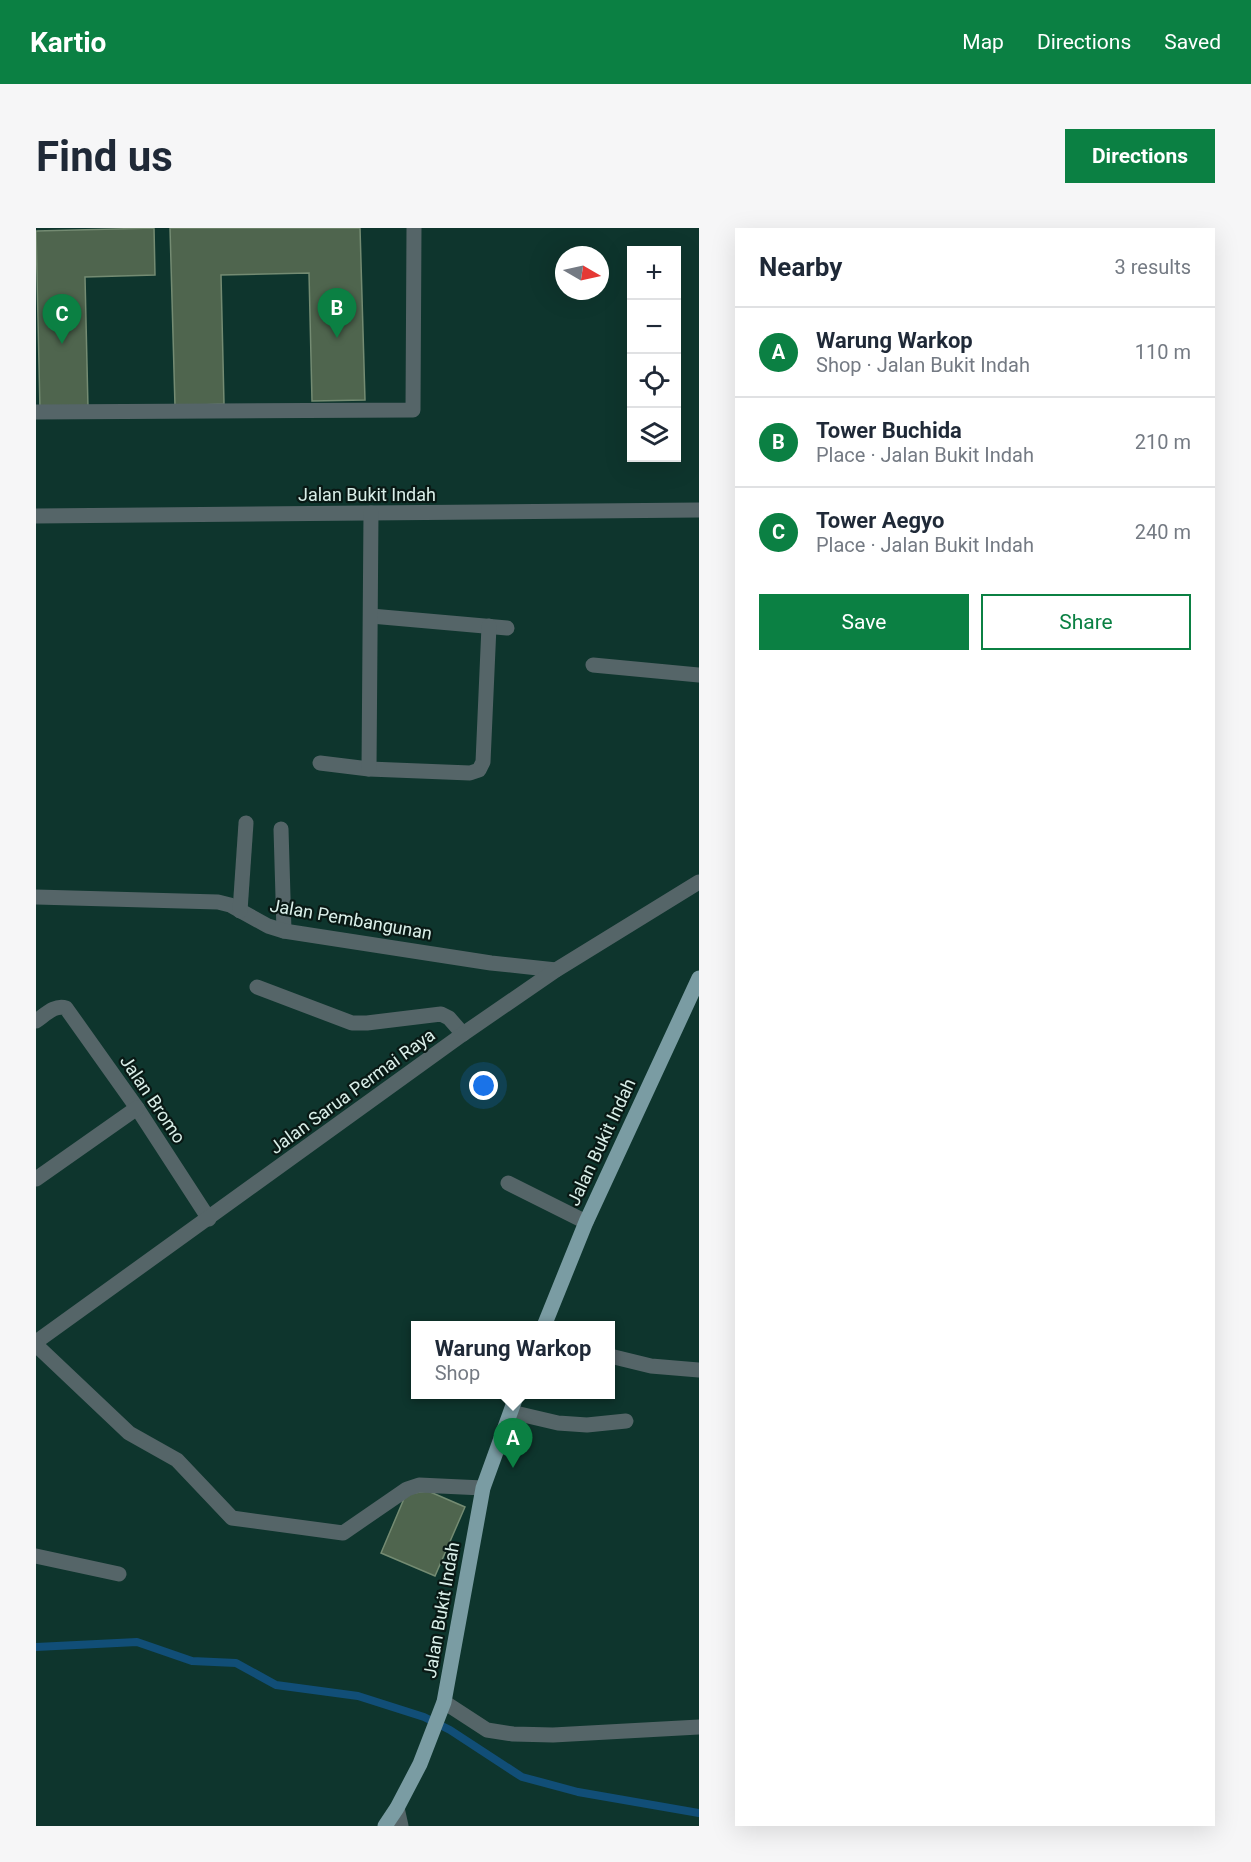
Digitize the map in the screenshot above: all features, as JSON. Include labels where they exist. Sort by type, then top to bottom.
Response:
[{"type":"main road","name":"Jalan Bukit Indah","points":[[546,1321],[586,1222],[699,978]]},
{"type":"main road","name":"Jalan Bukit Indah","points":[[384,1826],[397,1808],[420,1764],[444,1702],[483,1488],[516,1399]]},
{"type":"street","points":[[36,412],[413,410],[414,228]]},
{"type":"street","name":"Jalan Bukit Indah","points":[[36,516],[699,510]]},
{"type":"street","points":[[369,769],[371,513]]},
{"type":"street","points":[[371,616],[507,628]]},
{"type":"street","points":[[320,763],[369,769],[470,773],[479,770],[483,762],[489,626]]},
{"type":"street","points":[[592,665],[699,675]]},
{"type":"street","points":[[240,911],[246,823]]},
{"type":"street","points":[[281,829],[284,931]]},
{"type":"street","name":"Jalan Sarua Permai Raya","points":[[36,1344],[463,1034],[556,970],[699,882]]},
{"type":"street","name":"Jalan Pembangunan","points":[[36,897],[218,902],[230,905],[261,924],[284,931],[491,963],[556,970]]},
{"type":"street","points":[[257,987],[352,1023],[441,1014],[463,1034]]},
{"type":"street","name":"Jalan Bromo","points":[[36,1021],[56,1007],[66,1008],[137,1108],[209,1219]]},
{"type":"street","points":[[36,1179],[137,1108]]},
{"type":"street","points":[[508,1183],[586,1222]]},
{"type":"street","points":[[36,1344],[129,1432],[177,1460],[231,1518],[343,1533],[407,1489],[419,1485],[483,1488]]},
{"type":"street","points":[[615,1357],[651,1366],[699,1370]]},
{"type":"street","points":[[511,1412],[558,1423],[587,1425],[626,1421]]},
{"type":"street","points":[[36,1556],[119,1574]]},
{"type":"street","points":[[444,1702],[487,1730],[513,1734],[553,1735],[699,1727]]},
{"type":"street","points":[[397,1808],[401,1826]]},
{"type":"building","points":[[154,228],[155,275],[85,277],[88,408],[40,410],[36,231]]},
{"type":"building","points":[[170,228],[360,228],[365,400],[312,401],[309,273],[221,275],[224,404],[175,406]]},
{"type":"building","points":[[428,1491],[465,1507],[435,1576],[381,1553],[406,1494]]},
{"type":"waterway","points":[[36,1647],[137,1642],[192,1661],[236,1663],[276,1685],[358,1696],[424,1717],[450,1730],[522,1777],[578,1792],[699,1813]]},
{"type":"place","name":"Tower Buchida","points":[[337,338]]},
{"type":"place","name":"Tower Aegyo","points":[[62,344]]},
{"type":"place","name":"Warung Warkop","points":[[513,1468]]}]
